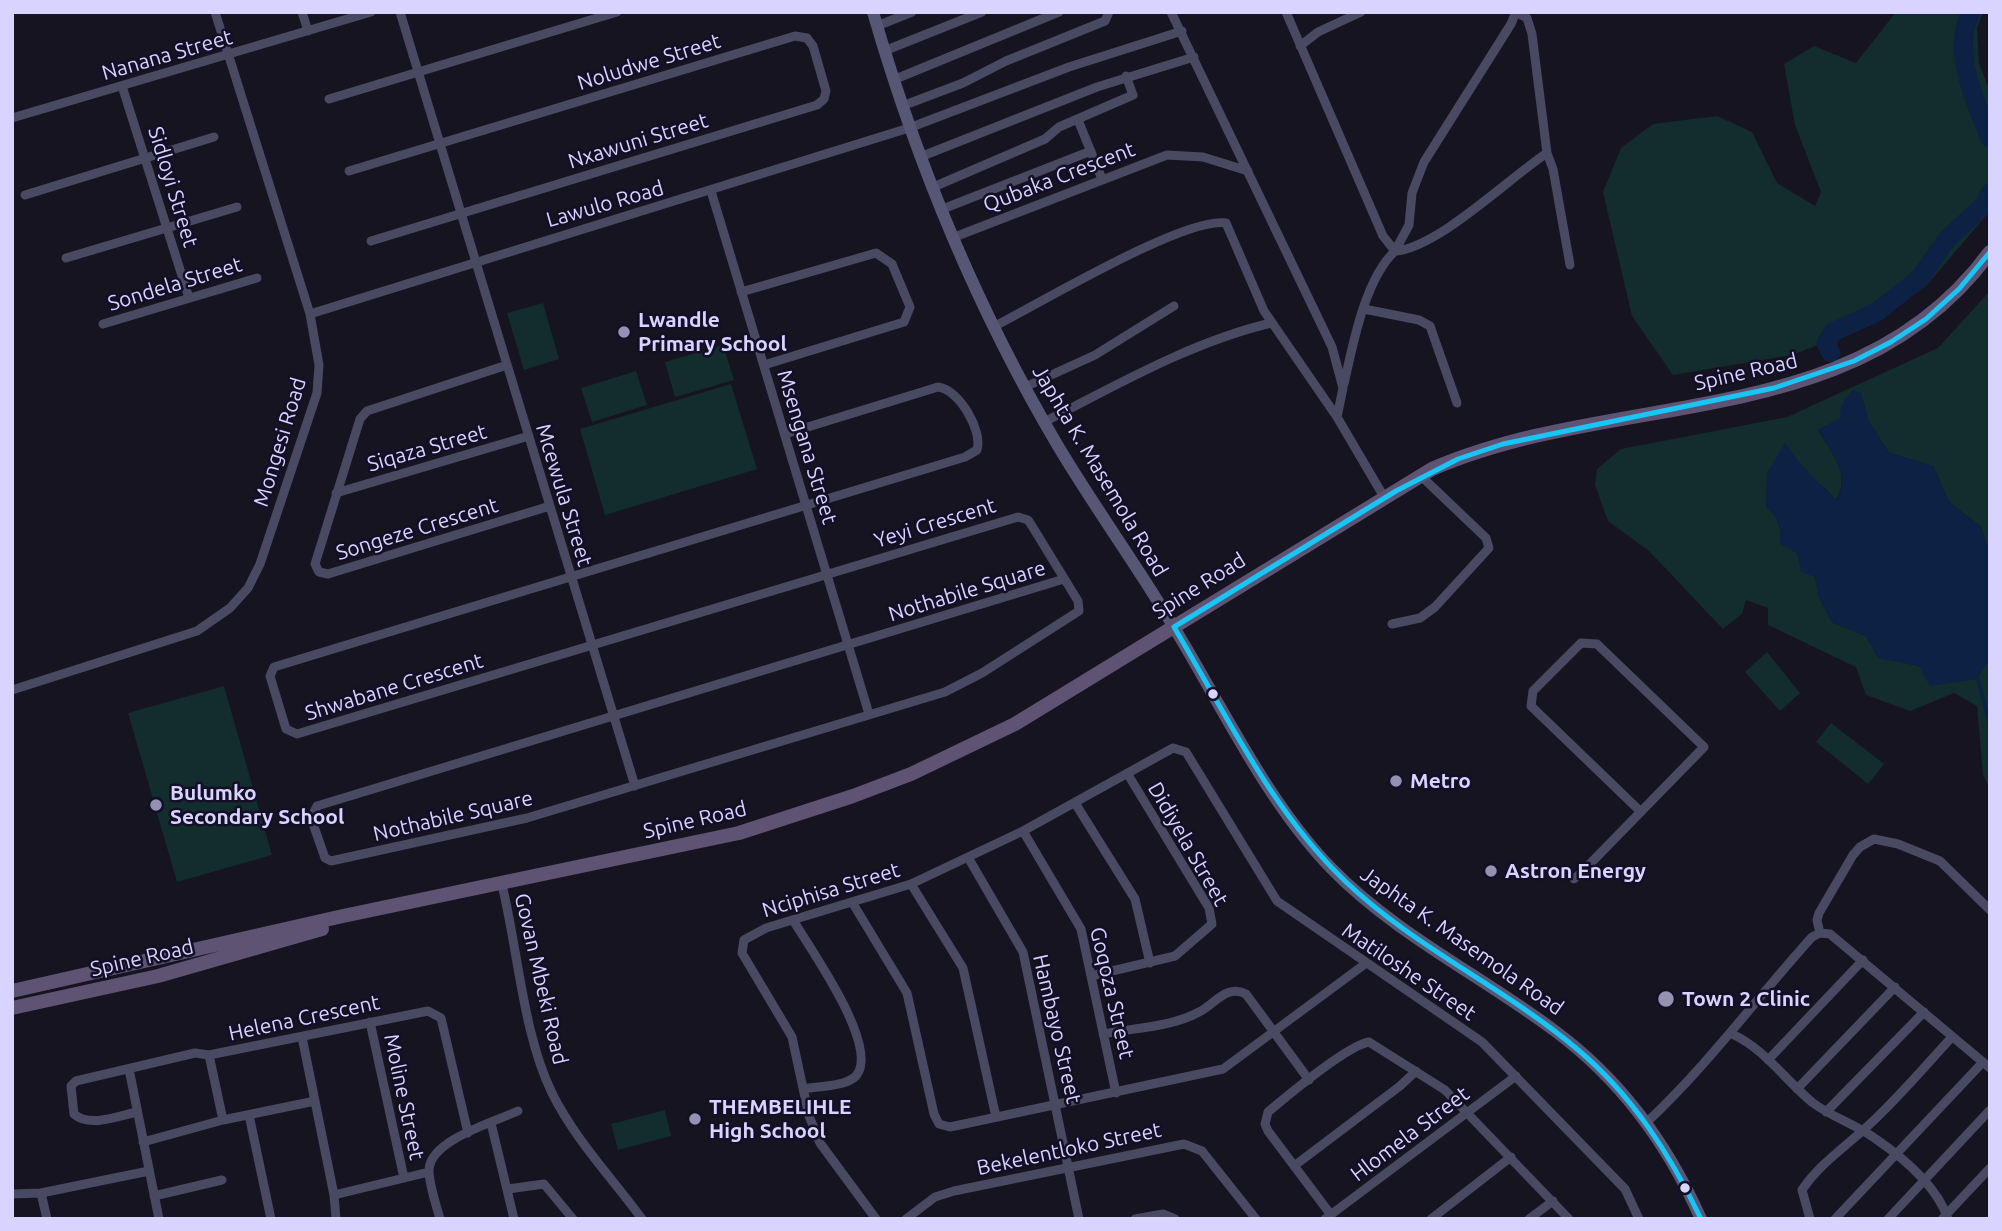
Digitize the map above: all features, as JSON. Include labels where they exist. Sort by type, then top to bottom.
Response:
[{"type":"main road","name":"Japhta K. Masemola Road","points":[[873,12],[893,80],[931,188],[993,327],[1044,422],[1174,626],[1280,802],[1332,869],[1380,911],[1569,1041],[1602,1071],[1646,1123],[1668,1156],[1700,1219]]},
{"type":"main road","name":"Spine Road","points":[[12,991],[343,916],[502,885],[739,833],[853,796],[929,766],[1015,724],[1384,497],[1460,457],[1503,444],[1804,382],[1833,372],[1912,329],[1965,283],[1990,252]]},
{"type":"main road","name":"Spine Road","points":[[12,1008],[213,962],[400,906]]},
{"type":"street","name":"Mongesi Road","points":[[12,691],[197,631],[216,620],[241,597],[260,564],[316,401],[319,365],[310,314],[215,12]]},
{"type":"street","points":[[302,12],[308,31]]},
{"type":"street","name":"Nanana Street","points":[[13,114],[229,56],[371,12]]},
{"type":"street","name":"Mcewula Street","points":[[400,12],[635,786]]},
{"type":"street","points":[[329,99],[617,12]]},
{"type":"street","points":[[877,26],[912,12]]},
{"type":"street","points":[[884,51],[982,12]]},
{"type":"street","points":[[893,80],[1059,12]]},
{"type":"street","points":[[902,106],[963,83],[1006,61],[1105,21],[1109,12]]},
{"type":"street","points":[[1171,12],[1320,319],[1343,388]]},
{"type":"street","points":[[1286,12],[1383,236],[1395,251]]},
{"type":"street","points":[[1300,46],[1318,32],[1361,12]]},
{"type":"street","points":[[1337,417],[1364,309],[1381,266],[1395,251],[1409,225],[1412,193],[1424,162],[1516,12],[1527,18],[1532,34],[1547,153],[1553,169],[1570,265]]},
{"type":"street","name":"Lawulo Road","points":[[310,314],[909,128],[1069,67],[1182,31]]},
{"type":"street","name":"Noludwe Street","points":[[440,144],[798,35],[807,38],[813,46],[826,91],[824,99]]},
{"type":"street","points":[[920,157],[1126,76],[1194,57]]},
{"type":"street","points":[[931,188],[1045,139],[1059,127],[1133,95],[1126,76]]},
{"type":"street","name":"Sidloyi Street","points":[[122,86],[189,298]]},
{"type":"street","name":"Nxawuni Street","points":[[461,213],[817,105],[824,99]]},
{"type":"street","points":[[1078,120],[1102,179]]},
{"type":"street","points":[[25,195],[214,137]]},
{"type":"street","points":[[349,171],[440,144]]},
{"type":"street","points":[[940,210],[1091,151]]},
{"type":"street","name":"Qubaka Crescent","points":[[952,238],[1155,158],[1180,153],[1248,172]]},
{"type":"street","points":[[1395,251],[1406,250],[1446,228],[1547,153]]},
{"type":"street","name":"Msengana Street","points":[[711,191],[869,714]]},
{"type":"street","points":[[66,258],[237,207]]},
{"type":"street","points":[[371,241],[461,213]]},
{"type":"street","points":[[993,327],[1127,256],[1222,222],[1229,225],[1247,275],[1271,323],[1337,417],[1384,497]]},
{"type":"street","points":[[741,292],[876,253],[892,264],[910,307],[904,322],[764,366]]},
{"type":"street","name":"Sondela Street","points":[[103,324],[257,278]]},
{"type":"street","points":[[1025,387],[1095,355],[1174,306]]},
{"type":"street","points":[[1364,309],[1419,320],[1430,326],[1457,402]]},
{"type":"street","points":[[1044,422],[1192,351],[1271,323]]},
{"type":"street","name":"Songeze Crescent","points":[[507,365],[366,411],[360,419],[314,558],[319,572],[328,574],[550,506]]},
{"type":"street","name":"Shwabane Crescent","points":[[785,434],[939,387],[955,395],[978,435],[977,450],[965,457],[274,667],[270,676],[286,729],[298,734],[827,575]]},
{"type":"street","name":"Siqaza Street","points":[[335,493],[529,436]]},
{"type":"street","points":[[1392,624],[1420,618],[1435,607],[1489,548],[1486,538],[1421,476]]},
{"type":"street","name":"Yeyi Crescent","points":[[827,575],[1018,517],[1032,526],[1064,579]]},
{"type":"street","name":"Nothabile Square","points":[[1064,579],[1079,607],[1070,620],[959,686],[492,827],[331,861],[320,851],[311,818],[317,806],[848,646],[1064,579]]},
{"type":"street","points":[[1574,879],[1640,813],[1704,747],[1597,643],[1581,643],[1533,691],[1531,706],[1640,813]]},
{"type":"street","name":"Nciphisa Street","points":[[876,1219],[820,1143],[809,1116],[792,1037],[741,949],[744,940],[752,933],[911,884],[969,859],[1173,748]]},
{"type":"street","name":"Matiloshe Street","points":[[1173,748],[1186,752],[1277,901],[1482,1042],[1625,1189],[1639,1219]]},
{"type":"street","name":"Didiyela Street","points":[[1091,976],[1175,956],[1209,929],[1213,919],[1128,773]]},
{"type":"street","points":[[1075,803],[1135,899],[1150,963]]},
{"type":"street","name":"Goqoza Street","points":[[1023,831],[1079,923],[1116,1093]]},
{"type":"street","points":[[1820,933],[1817,920],[1819,913],[1853,855],[1874,839],[1898,844],[1940,862],[1990,910]]},
{"type":"street","name":"Hambayo Street","points":[[969,859],[1023,952],[1079,1219]]},
{"type":"street","points":[[911,884],[963,968],[996,1117]]},
{"type":"street","name":"Govan Mbeki Road","points":[[502,885],[537,1051],[546,1080],[569,1122],[642,1219]]},
{"type":"street","points":[[852,902],[907,993],[930,1103],[939,1124],[960,1126],[1223,1069],[1365,964]]},
{"type":"street","points":[[793,920],[847,1010],[861,1054],[860,1069],[850,1080],[804,1089]]},
{"type":"street","points":[[1646,1123],[1732,1034],[1752,1003],[1812,937],[1820,933],[1830,934],[1986,1065],[1835,1219]]},
{"type":"street","points":[[1768,1060],[1863,960]]},
{"type":"street","points":[[1797,1089],[1895,987]]},
{"type":"street","points":[[1103,1034],[1196,1014],[1234,990],[1246,994],[1309,1080]]},
{"type":"street","name":"Helena Crescent","points":[[223,1120],[209,1055],[428,1010],[438,1013],[441,1018],[468,1133]]},
{"type":"street","points":[[1826,1112],[1923,1012]]},
{"type":"street","name":"Moline Street","points":[[370,1022],[404,1178]]},
{"type":"street","points":[[1732,1034],[1753,1045],[1797,1089],[1826,1112],[1860,1130],[1895,1155],[1939,1198],[1946,1217],[1990,1168]]},
{"type":"street","points":[[302,1037],[334,1195],[336,1219]]},
{"type":"street","points":[[1810,1219],[1802,1190],[1860,1130],[1870,1125],[1952,1037]]},
{"type":"street","points":[[1328,1217],[1268,1131],[1265,1119],[1268,1112],[1309,1080],[1357,1046],[1369,1042],[1445,1090],[1569,1219]]},
{"type":"street","points":[[137,1112],[90,1121],[80,1119],[74,1114],[70,1093],[76,1081],[195,1053],[209,1055]]},
{"type":"street","points":[[129,1069],[159,1219]]},
{"type":"street","points":[[1294,1166],[1416,1071]]},
{"type":"street","name":"Hlomela Street","points":[[1328,1217],[1516,1076]]},
{"type":"street","points":[[143,1142],[223,1120],[315,1101]]},
{"type":"street","points":[[1888,1219],[1990,1110]]},
{"type":"street","points":[[440,1219],[429,1172],[431,1160],[441,1146],[518,1111]]},
{"type":"street","points":[[248,1115],[271,1219]]},
{"type":"street","points":[[491,1124],[514,1219]]},
{"type":"street","name":"Bekelentloko Street","points":[[906,1219],[944,1194],[1176,1145],[1194,1146],[1209,1158],[1256,1219]]},
{"type":"street","points":[[1431,1219],[1511,1157]]},
{"type":"street","points":[[12,1194],[41,1193],[149,1171]]},
{"type":"street","points":[[334,1195],[429,1172]]},
{"type":"street","points":[[154,1195],[222,1180]]},
{"type":"street","points":[[508,1189],[544,1184],[573,1219]]},
{"type":"street","points":[[41,1193],[47,1219]]},
{"type":"street","points":[[1529,1219],[1553,1201]]},
{"type":"street","points":[[1135,1219],[1163,1214],[1175,1219]]},
{"type":"green space","points":[[1896,12],[1983,12],[1977,28],[1979,63],[1990,92],[1990,211],[1926,286],[1850,333],[1792,355],[1673,375],[1632,316],[1603,192],[1621,148],[1653,124],[1717,116],[1752,132],[1777,183],[1815,206],[1821,192],[1795,125],[1784,64],[1814,46],[1856,63]]},
{"type":"green space","points":[[1990,291],[1990,554],[1981,527],[1949,502],[1933,466],[1889,453],[1868,420],[1861,393],[1840,419],[1818,430],[1834,455],[1841,473],[1842,482],[1836,500],[1820,484],[1806,476],[1767,473],[1766,507],[1776,516],[1781,532],[1815,577],[1819,597],[1832,622],[1866,636],[1878,657],[1977,679],[1990,657],[1990,789],[1983,775],[1977,706],[1954,693],[1910,711],[1866,695],[1856,667],[1768,625],[1768,608],[1746,600],[1742,614],[1723,629],[1649,551],[1608,521],[1595,485],[1597,469],[1621,449],[1787,417],[1938,348]]},
{"type":"green space","points":[[543,303],[559,359],[524,370],[507,313]]},
{"type":"green space","points":[[723,345],[734,380],[675,397],[665,362]]},
{"type":"green space","points":[[636,371],[647,405],[592,422],[581,388]]},
{"type":"green space","points":[[731,384],[757,469],[605,515],[580,429]]},
{"type":"green space","points":[[1767,652],[1800,693],[1780,711],[1745,672]]},
{"type":"green space","points":[[224,686],[272,855],[177,882],[128,713]]},
{"type":"green space","points":[[1831,723],[1884,764],[1868,784],[1816,742]]},
{"type":"green space","points":[[665,1110],[671,1136],[618,1150],[611,1124]]},
{"type":"water","points":[[1853,390],[1861,393],[1868,420],[1889,453],[1933,466],[1949,502],[1981,527],[1990,554],[1990,657],[1977,679],[1930,686],[1919,666],[1878,658],[1866,636],[1832,622],[1819,597],[1815,577],[1801,572],[1797,553],[1780,544],[1778,523],[1766,507],[1767,473],[1785,443],[1837,500],[1841,491],[1841,472],[1818,430],[1840,419],[1841,405]]},
{"type":"waterway","points":[[1971,12],[1965,27],[1964,59],[1972,92],[1990,138]]},
{"type":"waterway","points":[[1831,353],[1826,343],[1833,332],[1877,312],[1920,278],[1947,239],[1984,205],[1990,193]]},
{"type":"waterway","points":[[1977,676],[1989,722],[1990,778]]},
{"type":"transit line","points":[[1174,627],[1396,491],[1458,459],[1503,444],[1774,388],[1854,361],[1891,342],[1926,319],[1959,289],[1990,252]]},
{"type":"transit line","points":[[1174,627],[1251,760],[1294,824],[1319,853],[1372,905],[1520,1006],[1597,1067],[1648,1127],[1676,1171],[1701,1219]]},
{"type":"place","name":"Lwandle Primary School","points":[[624,332]]},
{"type":"place","name":"Metro","points":[[1396,781]]},
{"type":"place","name":"Bulumko Secondary School","points":[[156,805]]},
{"type":"place","name":"Astron Energy","points":[[1491,871]]},
{"type":"place","name":"Town 2 Clinic","points":[[1666,999]]},
{"type":"place","name":"THEMBELIHLE High School","points":[[695,1119]]}]
